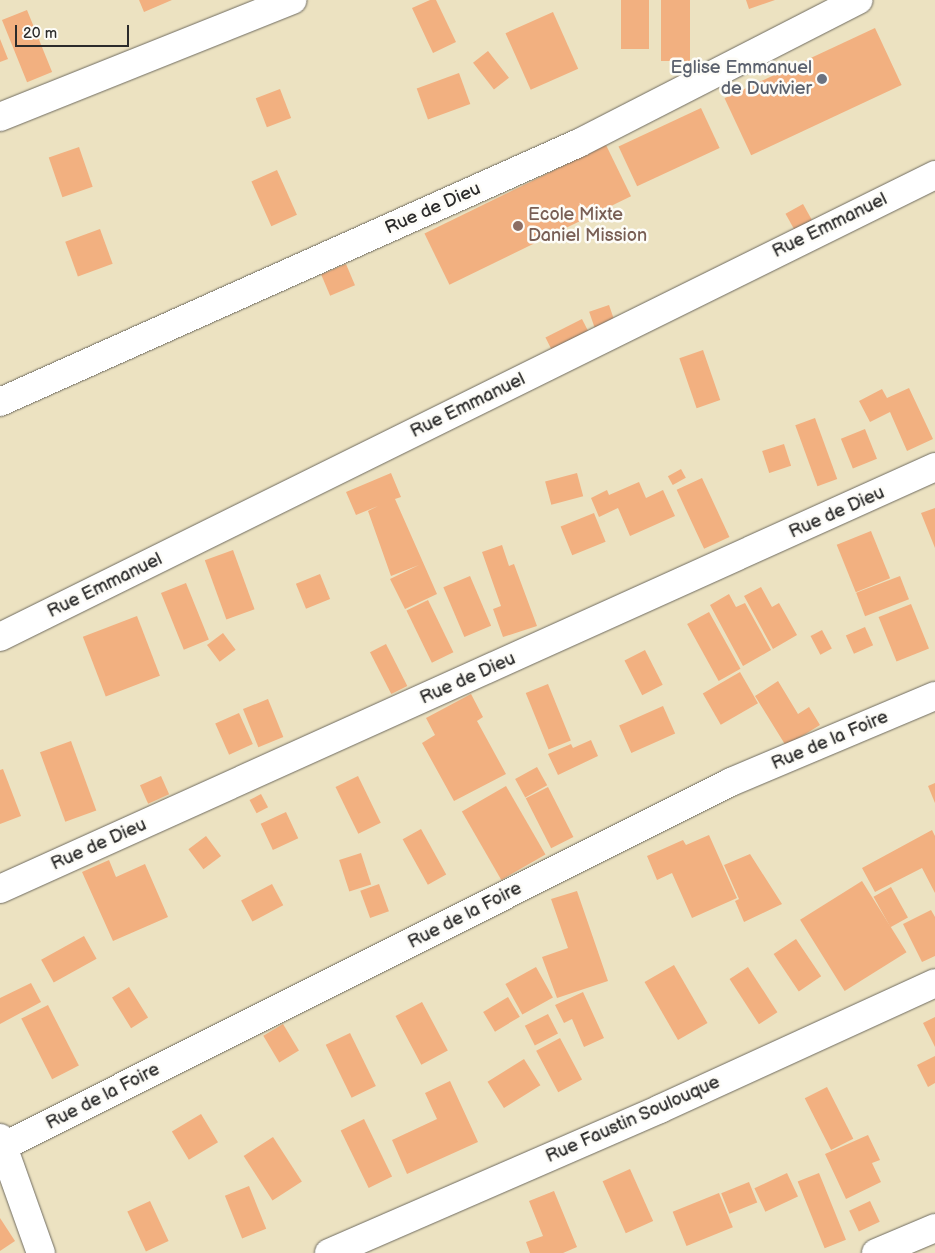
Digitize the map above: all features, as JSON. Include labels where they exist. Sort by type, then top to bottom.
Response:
[{"type":"street","points":[[0,117],[292,0]]},
{"type":"street","name":"Rue de Dieu","points":[[0,402],[579,143],[858,0]]},
{"type":"street","name":"Rue Emmanuel","points":[[0,638],[935,174]]},
{"type":"street","name":"Rue de Dieu","points":[[0,889],[935,467]]},
{"type":"street","name":"Rue de la Foire","points":[[1,1144],[731,782],[935,696]]},
{"type":"street","name":"Rue Faustin Soulouque","points":[[329,1253],[660,1109],[935,983]]},
{"type":"street","points":[[1,1144],[41,1253]]},
{"type":"street","points":[[876,1253],[935,1228]]},
{"type":"building","points":[[139,0],[172,0],[144,12]]},
{"type":"building","points":[[430,0],[436,0],[456,42],[433,53],[412,8]]},
{"type":"building","points":[[621,0],[649,0],[649,49],[621,49]]},
{"type":"building","points":[[661,0],[690,0],[690,61],[661,61]]},
{"type":"building","points":[[746,0],[775,0],[749,9]]},
{"type":"building","points":[[27,10],[52,72],[27,82],[2,20]]},
{"type":"building","points":[[553,12],[578,69],[531,90],[505,33]]},
{"type":"building","points":[[875,28],[902,85],[751,155],[725,98]]},
{"type":"building","points":[[0,39],[8,59],[0,62]]},
{"type":"building","points":[[488,51],[509,78],[494,89],[473,63]]},
{"type":"building","points":[[459,73],[470,104],[428,119],[417,88]]},
{"type":"building","points":[[280,89],[291,118],[267,127],[256,98]]},
{"type":"building","points":[[701,108],[720,148],[637,186],[619,146]]},
{"type":"building","points":[[606,145],[631,196],[449,285],[424,234]]},
{"type":"building","points":[[79,147],[93,187],[62,197],[49,157]]},
{"type":"building","points":[[277,170],[297,215],[271,226],[251,181]]},
{"type":"building","points":[[803,204],[815,226],[798,236],[786,214]]},
{"type":"building","points":[[100,229],[113,264],[78,276],[65,242]]},
{"type":"building","points":[[346,264],[355,285],[330,296],[321,275]]},
{"type":"building","points":[[609,305],[615,322],[595,329],[589,312]]},
{"type":"building","points":[[582,319],[593,341],[557,360],[545,338]]},
{"type":"building","points":[[703,350],[720,400],[697,408],[679,358]]},
{"type":"building","points":[[909,388],[933,439],[907,451],[890,412],[870,422],[859,401],[882,389],[887,398]]},
{"type":"building","points":[[815,418],[837,479],[817,486],[795,425]]},
{"type":"building","points":[[865,429],[877,459],[853,468],[841,439]]},
{"type":"building","points":[[784,444],[791,466],[769,473],[762,451]]},
{"type":"building","points":[[681,469],[686,478],[673,485],[668,476]]},
{"type":"building","points":[[391,473],[401,497],[395,499],[437,594],[405,609],[390,579],[419,565],[391,576],[368,511],[378,506],[356,515],[346,492]]},
{"type":"building","points":[[577,473],[583,496],[551,505],[545,482]]},
{"type":"building","points":[[702,478],[729,537],[704,549],[677,490]]},
{"type":"building","points":[[639,482],[646,498],[663,490],[675,516],[630,536],[618,508],[599,517],[591,498],[607,490],[609,495]]},
{"type":"building","points":[[935,508],[935,548],[921,513]]},
{"type":"building","points":[[594,513],[606,542],[572,555],[561,526]]},
{"type":"building","points":[[871,531],[890,578],[856,592],[837,545]]},
{"type":"building","points":[[502,545],[509,566],[514,564],[537,626],[503,637],[493,609],[501,606],[482,552]]},
{"type":"building","points":[[233,550],[255,609],[226,619],[205,560]]},
{"type":"building","points":[[320,574],[330,599],[306,609],[296,584]]},
{"type":"building","points":[[470,576],[491,626],[464,637],[443,587]]},
{"type":"building","points":[[900,576],[909,599],[865,616],[856,593]]},
{"type":"building","points":[[186,583],[209,640],[184,650],[161,593]]},
{"type":"building","points":[[761,587],[772,607],[779,603],[797,635],[773,649],[744,596]]},
{"type":"building","points":[[729,594],[736,607],[745,603],[771,650],[743,666],[710,605]]},
{"type":"building","points":[[428,600],[453,652],[432,663],[406,611]]},
{"type":"building","points":[[911,604],[929,649],[897,662],[879,617]]},
{"type":"building","points":[[709,612],[741,669],[719,681],[687,624]]},
{"type":"building","points":[[137,616],[160,676],[106,697],[83,637]]},
{"type":"building","points":[[865,627],[873,645],[854,654],[846,636]]},
{"type":"building","points":[[822,630],[832,649],[820,655],[811,636]]},
{"type":"building","points":[[223,633],[236,650],[220,662],[207,645]]},
{"type":"building","points":[[386,644],[407,686],[391,694],[370,652]]},
{"type":"building","points":[[645,650],[663,685],[642,695],[625,660]]},
{"type":"building","points":[[740,672],[758,703],[721,725],[703,694]]},
{"type":"building","points":[[778,681],[798,714],[809,707],[820,725],[786,746],[755,696]]},
{"type":"building","points":[[548,684],[571,741],[549,750],[526,693]]},
{"type":"building","points":[[471,694],[483,717],[477,721],[506,774],[454,801],[422,743],[435,735],[426,718]]},
{"type":"building","points":[[268,699],[283,737],[258,747],[243,709]]},
{"type":"building","points":[[663,706],[675,733],[631,753],[619,726]]},
{"type":"building","points":[[239,713],[253,744],[229,755],[215,724]]},
{"type":"building","points":[[591,740],[598,756],[558,775],[548,754],[571,744],[573,748]]},
{"type":"building","points":[[71,741],[96,811],[65,822],[40,752]]},
{"type":"building","points":[[537,767],[547,785],[525,797],[515,779]]},
{"type":"building","points":[[3,769],[21,816],[0,824],[0,770]]},
{"type":"building","points":[[161,776],[169,794],[148,804],[140,785]]},
{"type":"building","points":[[358,776],[381,823],[358,834],[336,787]]},
{"type":"building","points":[[935,783],[935,803],[928,786]]},
{"type":"building","points":[[506,786],[546,854],[501,880],[462,812]]},
{"type":"building","points":[[548,787],[573,837],[551,848],[526,798]]},
{"type":"building","points":[[261,794],[268,807],[257,813],[250,800]]},
{"type":"building","points":[[286,812],[298,838],[273,850],[261,824]]},
{"type":"building","points":[[421,829],[446,874],[428,885],[403,839]]},
{"type":"building","points":[[932,830],[935,836],[935,893],[922,868],[875,892],[862,868]]},
{"type":"building","points":[[709,835],[737,898],[692,918],[672,873],[657,880],[647,856],[683,840],[686,845]]},
{"type":"building","points":[[206,836],[221,856],[203,869],[188,849]]},
{"type":"building","points":[[361,853],[371,884],[349,891],[339,860]]},
{"type":"building","points":[[750,854],[782,904],[744,922],[735,901],[739,899],[724,865]]},
{"type":"building","points":[[109,860],[116,877],[145,864],[168,917],[113,941],[82,872]]},
{"type":"building","points":[[862,881],[907,952],[845,991],[800,920]]},
{"type":"building","points":[[272,884],[283,905],[252,922],[241,900]]},
{"type":"building","points":[[379,884],[389,911],[370,918],[360,891]]},
{"type":"building","points":[[891,887],[908,918],[890,927],[874,897]]},
{"type":"building","points":[[577,891],[608,981],[557,998],[542,957],[568,948],[551,899]]},
{"type":"building","points":[[931,910],[935,917],[935,956],[922,962],[903,924]]},
{"type":"building","points":[[84,936],[97,959],[54,982],[41,960]]},
{"type":"building","points":[[796,939],[821,976],[799,991],[774,954]]},
{"type":"building","points":[[674,965],[708,1023],[678,1040],[645,982]]},
{"type":"building","points":[[536,967],[553,998],[522,1015],[505,984]]},
{"type":"building","points":[[748,967],[777,1012],[759,1024],[730,979]]},
{"type":"building","points":[[31,983],[41,1002],[0,1024],[0,998]]},
{"type":"building","points":[[129,987],[148,1018],[131,1028],[112,998]]},
{"type":"building","points":[[583,992],[604,1038],[584,1047],[572,1019],[564,1023],[555,1005]]},
{"type":"building","points":[[508,997],[520,1017],[495,1032],[483,1012]]},
{"type":"building","points":[[422,1002],[448,1051],[421,1065],[396,1016]]},
{"type":"building","points":[[48,1005],[79,1066],[52,1079],[21,1019]]},
{"type":"building","points":[[548,1014],[558,1034],[535,1045],[525,1026]]},
{"type":"building","points":[[935,1017],[935,1047],[923,1023]]},
{"type":"building","points":[[283,1024],[299,1051],[279,1062],[263,1036]]},
{"type":"building","points":[[350,1033],[376,1086],[352,1098],[326,1045]]},
{"type":"building","points":[[560,1038],[582,1079],[558,1092],[536,1051]]},
{"type":"building","points":[[935,1056],[935,1083],[928,1087],[917,1065]]},
{"type":"building","points":[[524,1059],[540,1085],[504,1108],[488,1082]]},
{"type":"building","points":[[450,1081],[478,1142],[407,1174],[392,1140],[437,1119],[425,1093]]},
{"type":"building","points":[[827,1087],[853,1139],[831,1150],[805,1098]]},
{"type":"building","points":[[201,1114],[218,1142],[189,1160],[172,1132]]},
{"type":"building","points":[[364,1119],[392,1177],[369,1188],[341,1130]]},
{"type":"building","points":[[868,1135],[880,1160],[872,1163],[881,1182],[846,1199],[825,1154]]},
{"type":"building","points":[[273,1137],[302,1181],[273,1201],[244,1156]]},
{"type":"building","points":[[630,1169],[653,1221],[626,1233],[603,1181]]},
{"type":"building","points":[[787,1173],[798,1197],[765,1212],[754,1188]]},
{"type":"building","points":[[819,1173],[846,1240],[825,1248],[798,1182]]},
{"type":"building","points":[[749,1182],[757,1202],[729,1214],[721,1193]]},
{"type":"building","points":[[249,1186],[266,1229],[242,1238],[225,1196]]},
{"type":"building","points":[[554,1191],[577,1247],[563,1253],[530,1253],[526,1242],[543,1236],[529,1201]]},
{"type":"building","points":[[719,1193],[733,1227],[687,1246],[673,1212]]},
{"type":"building","points":[[150,1201],[169,1241],[146,1251],[127,1212]]},
{"type":"building","points":[[870,1201],[880,1222],[859,1232],[849,1211]]},
{"type":"building","points":[[0,1218],[15,1241],[0,1251]]},
{"type":"place","name":"Eglise Emmanuel de Duvivier","points":[[822,79]]},
{"type":"place","name":"Ecole Mixte Daniel Mission","points":[[518,226]]}]
